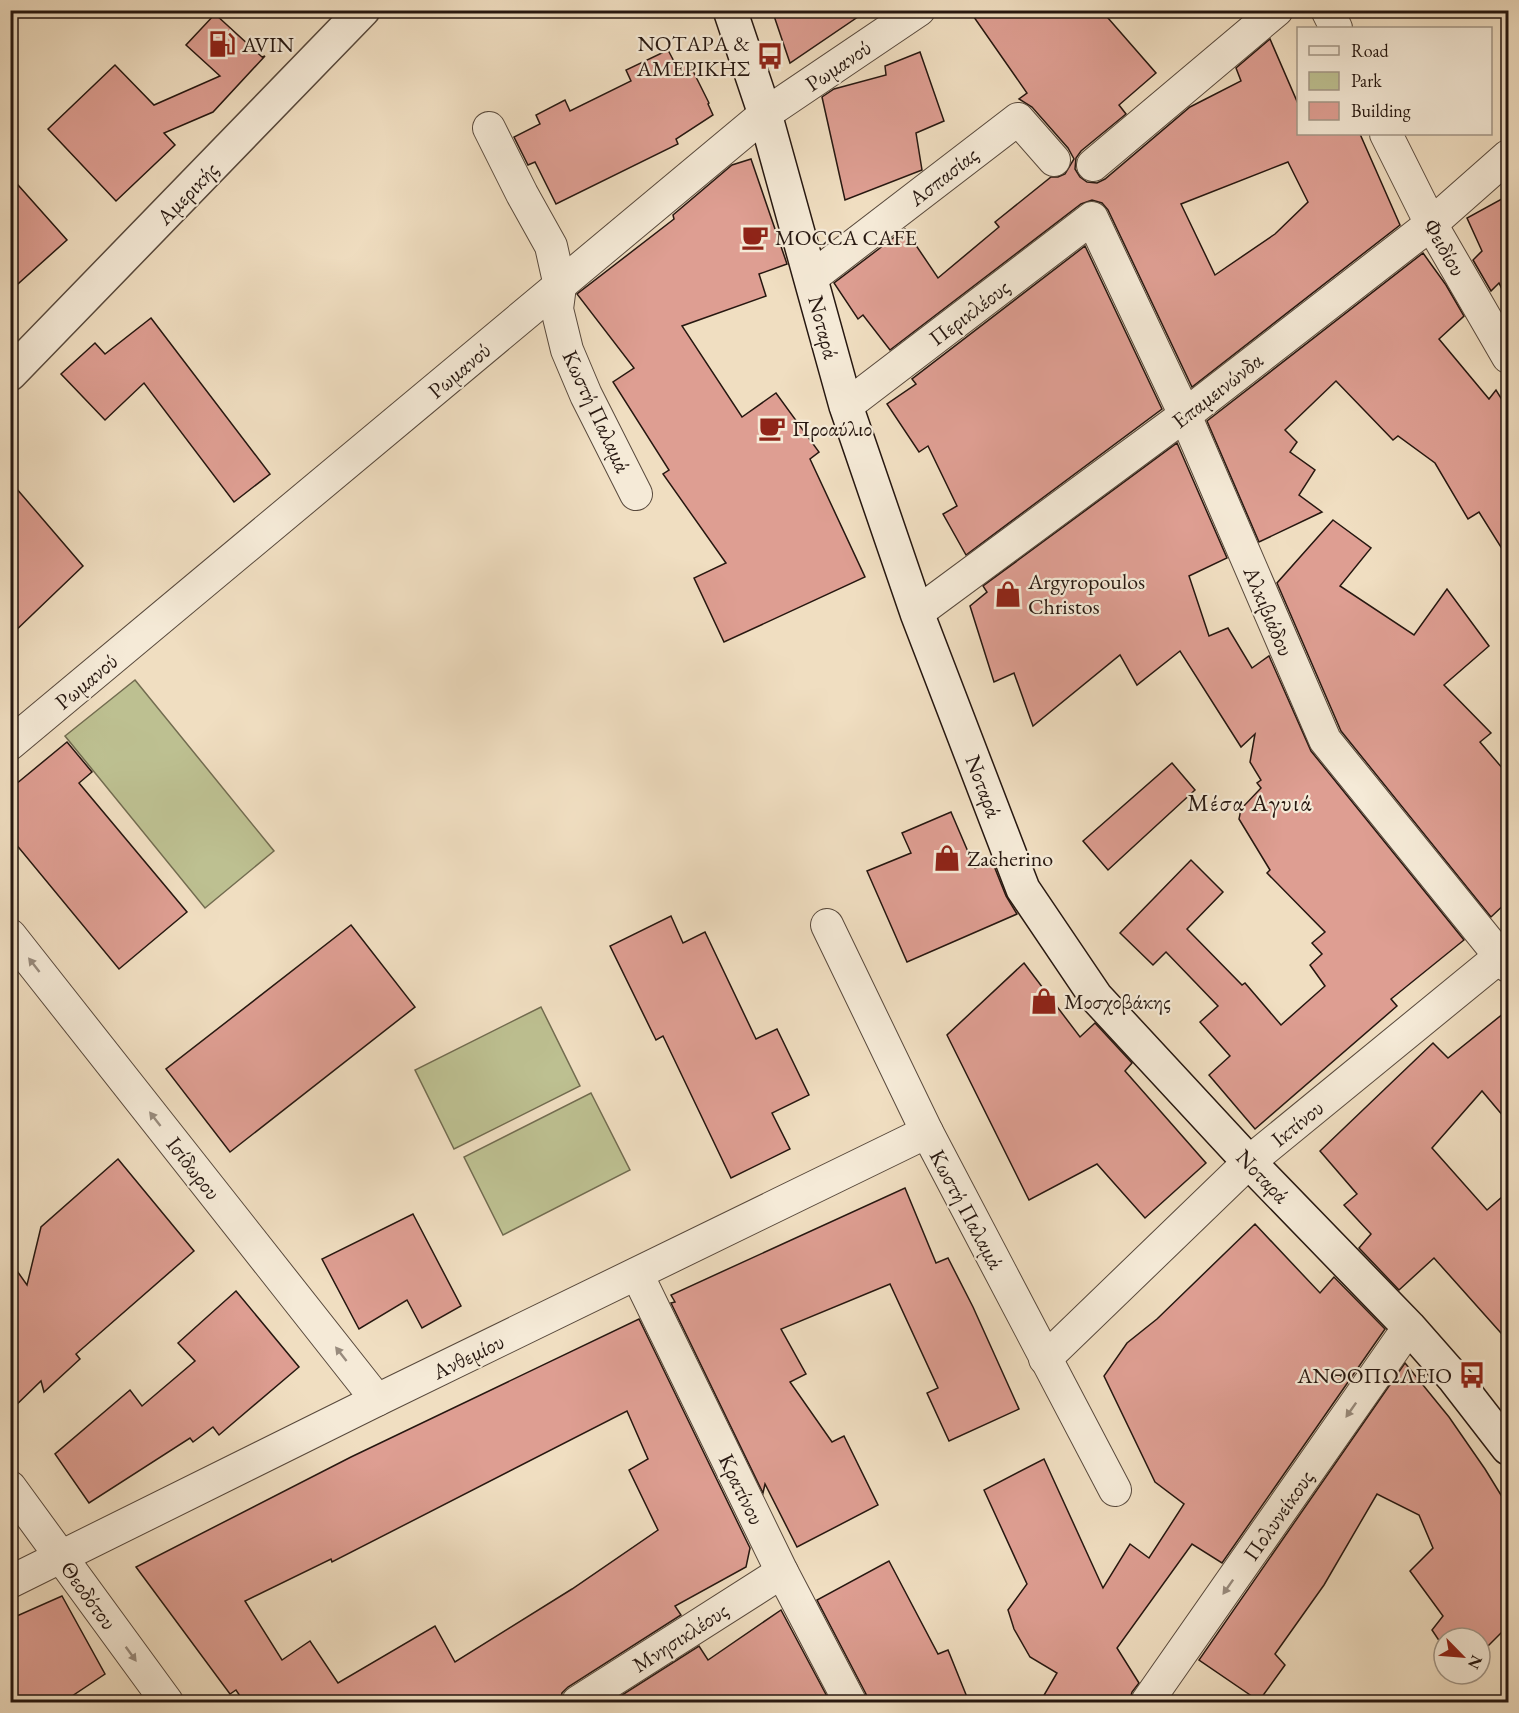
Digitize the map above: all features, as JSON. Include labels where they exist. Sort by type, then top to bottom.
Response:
[{"type":"main road","name":"Αμερικής","points":[[10,374],[363,10]]},
{"type":"main road","name":"Νοταρά","points":[[730,10],[765,114],[846,406],[917,613],[1023,889],[1096,997],[1249,1162],[1409,1327],[1504,1430]]},
{"type":"street","name":"Ρωμανού","points":[[10,744],[765,114],[919,10]]},
{"type":"street","points":[[1093,165],[1277,10]]},
{"type":"street","points":[[1327,10],[1336,27]]},
{"type":"street","name":"Ασπασίας","points":[[811,278],[1018,119],[1054,160]]},
{"type":"street","name":"Κωστή Παλαμά","points":[[489,128],[551,246],[560,286],[557,309],[567,350],[586,395],[636,494]]},
{"type":"street","name":"Φειδίου","points":[[1386,135],[1431,224],[1509,357]]},
{"type":"street","name":"Επαμεινώνδα","points":[[917,613],[1185,415],[1431,224],[1509,156]]},
{"type":"street","name":"Περικλέους","points":[[846,406],[1092,218]]},
{"type":"street","name":"Αλκιβιάδου","points":[[1092,218],[1185,415],[1325,740],[1506,957]]},
{"type":"street","name":"Κωστή Παλαμά","points":[[827,925],[927,1132],[1115,1491]]},
{"type":"street","name":"Ισίδωρου","points":[[10,935],[377,1400]]},
{"type":"street","name":"Ικτίνου","points":[[1046,1359],[1249,1162],[1506,957]]},
{"type":"street","name":"Ανθεμίου","points":[[10,1582],[927,1132]]},
{"type":"street","name":"Κρατίνου","points":[[637,1274],[782,1572],[850,1702]]},
{"type":"street","name":"Πολυνείκους","points":[[1147,1702],[1409,1327]]},
{"type":"street","name":"Θεοδότου","points":[[10,1487],[167,1702]]},
{"type":"street","name":"Μνησικλέους","points":[[578,1702],[782,1572]]},
{"type":"green space","points":[[135,680],[274,851],[205,908],[65,736]]},
{"type":"green space","points":[[541,1007],[580,1086],[454,1149],[415,1070]]},
{"type":"green space","points":[[591,1093],[630,1170],[503,1235],[464,1157]]},
{"type":"building","points":[[772,10],[868,10],[790,63]]},
{"type":"building","points":[[969,10],[1101,10],[1156,73],[1119,105],[1126,114],[1081,151],[1076,158],[1075,169],[1080,177],[1087,182],[1097,183],[1105,179],[1190,107],[1241,81],[1236,68],[1270,39],[1297,101],[1297,135],[1360,135],[1400,225],[1192,387],[1108,210],[1102,203],[1092,200],[1081,204],[890,350],[863,315],[858,319],[834,283],[905,229],[938,278],[999,227],[995,222],[1051,177],[1065,174],[1074,159],[1068,148],[1032,107],[1019,99],[1027,93]],"holes":[[[1288,162],[1308,202],[1275,234],[1215,275],[1181,204]]]},
{"type":"building","points":[[215,14],[262,57],[265,56],[213,112],[164,133],[175,145],[116,201],[48,129],[115,65],[154,105],[220,76],[186,45]]},
{"type":"building","points":[[668,50],[677,67],[688,61],[713,115],[676,139],[678,144],[556,204],[535,162],[528,165],[514,137],[540,124],[536,115],[565,100],[570,111],[631,81],[626,70]]},
{"type":"building","points":[[920,52],[944,121],[916,133],[922,170],[845,200],[822,97],[834,89],[886,75],[885,66]]},
{"type":"building","points":[[751,159],[787,264],[759,274],[766,296],[682,326],[742,417],[776,393],[819,452],[810,459],[865,577],[724,642],[694,578],[726,563],[663,474],[669,470],[613,382],[634,368],[577,294],[674,219],[673,215],[732,165]]},
{"type":"building","points":[[10,176],[67,240],[10,291]]},
{"type":"building","points":[[1509,195],[1509,304],[1499,283],[1491,291],[1473,260],[1482,251],[1467,218]]},
{"type":"building","points":[[1085,246],[1162,409],[966,555],[943,514],[957,506],[928,446],[919,452],[887,404],[916,384],[912,379]]},
{"type":"building","points":[[1423,253],[1446,285],[1464,316],[1439,339],[1489,399],[1496,390],[1509,411],[1509,560],[1479,512],[1468,519],[1435,463],[1398,436],[1393,440],[1336,381],[1285,430],[1297,442],[1290,452],[1315,470],[1299,495],[1322,512],[1259,542],[1207,421]]},
{"type":"building","points":[[151,318],[270,474],[234,502],[144,383],[105,420],[61,374],[95,343],[105,354]]},
{"type":"building","points":[[1177,443],[1227,558],[1189,576],[1209,636],[1228,628],[1252,668],[1269,656],[1311,751],[1464,940],[1391,999],[1397,1006],[1255,1129],[1209,1075],[1230,1056],[1200,1022],[1218,1006],[1166,952],[1153,965],[1120,933],[1191,860],[1223,892],[1187,929],[1242,985],[1245,983],[1281,1025],[1325,986],[1310,965],[1322,954],[1312,943],[1325,932],[1267,873],[1270,870],[1239,819],[1241,809],[1261,788],[1257,783],[1261,780],[1250,762],[1255,734],[1241,747],[1180,651],[1137,685],[1120,655],[1033,726],[1014,673],[994,682],[970,606],[987,592],[983,586]]},
{"type":"building","points":[[10,481],[83,566],[10,636]]},
{"type":"building","points":[[1333,520],[1371,548],[1340,586],[1414,635],[1447,589],[1489,646],[1444,685],[1491,733],[1480,742],[1509,776],[1509,900],[1491,917],[1341,731],[1277,583]]},
{"type":"building","points":[[67,742],[92,772],[79,783],[187,912],[119,969],[10,837],[10,789]]},
{"type":"building","points":[[1172,763],[1195,790],[1108,870],[1083,841]]},
{"type":"building","points":[[951,812],[975,868],[992,861],[1006,896],[1017,914],[907,962],[867,871],[911,853],[902,833]]},
{"type":"building","points":[[671,916],[683,943],[705,932],[756,1039],[777,1029],[809,1095],[772,1113],[790,1149],[731,1178],[663,1036],[656,1040],[610,946]]},
{"type":"building","points":[[351,925],[415,1007],[230,1152],[166,1069]]},
{"type":"building","points":[[1024,963],[1080,1037],[1095,1023],[1132,1063],[1125,1071],[1206,1163],[1145,1218],[1097,1164],[1029,1200],[947,1035]]},
{"type":"building","points":[[1509,1009],[1509,1123],[1482,1091],[1432,1148],[1487,1210],[1509,1191],[1509,1342],[1434,1258],[1399,1290],[1359,1248],[1371,1234],[1344,1205],[1357,1194],[1320,1151],[1433,1043],[1448,1058]]},
{"type":"building","points":[[118,1159],[194,1251],[76,1354],[80,1359],[44,1392],[41,1381],[10,1411],[10,1261],[27,1285],[41,1227]]},
{"type":"building","points":[[905,1188],[936,1263],[948,1258],[1019,1409],[949,1441],[927,1393],[938,1388],[890,1284],[781,1329],[806,1374],[790,1382],[832,1442],[844,1436],[878,1505],[797,1547],[765,1484],[763,1493],[671,1303],[675,1302],[671,1295]]},
{"type":"building","points":[[413,1214],[461,1306],[422,1328],[407,1300],[359,1329],[322,1259]]},
{"type":"building","points":[[1255,1224],[1320,1293],[1334,1277],[1385,1329],[1222,1563],[1192,1544],[1117,1648],[1139,1683],[1132,1692],[1129,1702],[1040,1702],[1057,1673],[1030,1657],[1014,1629],[1008,1610],[1027,1584],[984,1490],[1044,1459],[1103,1588],[1130,1544],[1149,1558],[1184,1504],[1155,1482],[1104,1376],[1127,1343],[1157,1319]]},
{"type":"building","points":[[236,1291],[299,1367],[219,1435],[213,1427],[193,1442],[190,1438],[89,1503],[55,1454],[130,1390],[142,1406],[195,1361],[178,1343]]},
{"type":"building","points":[[639,1319],[750,1548],[746,1567],[675,1606],[681,1615],[568,1687],[562,1693],[560,1702],[244,1702],[236,1690],[230,1694],[136,1567],[351,1457]],"holes":[[[627,1411],[648,1459],[629,1470],[658,1530],[572,1589],[455,1662],[435,1626],[338,1683],[310,1641],[282,1660],[245,1601],[331,1559],[332,1562]]]},
{"type":"building","points":[[1405,1363],[1449,1417],[1509,1508],[1509,1625],[1492,1642],[1492,1626],[1435,1626],[1443,1616],[1410,1571],[1433,1548],[1419,1515],[1377,1494],[1324,1585],[1275,1654],[1285,1665],[1259,1701],[1199,1660]]},
{"type":"building","points":[[889,1561],[938,1654],[948,1650],[969,1702],[868,1702],[817,1600]]},
{"type":"building","points":[[62,1596],[105,1674],[63,1702],[10,1702],[10,1619]]},
{"type":"building","points":[[781,1610],[830,1702],[611,1702],[699,1646],[708,1660]]},
{"type":"place","name":"AVIN","points":[[222,44]]},
{"type":"place","name":"ΝΟΤΑΡΑ & ΑΜΕΡΙΚΗΣ","points":[[770,56]]},
{"type":"place","name":"MOCCA CAFE","points":[[755,237]]},
{"type":"place","name":"Προαύλιο","points":[[772,428]]},
{"type":"place","name":"Argyropoulos Christos","points":[[1008,594]]},
{"type":"place","name":"Zacherino","points":[[947,858]]},
{"type":"place","name":"Μοσχοβάκης","points":[[1044,1001]]},
{"type":"place","name":"ΑΝΘΟΠΩΛΕΙΟ","points":[[1472,1375]]},
{"type":"district","name":"Μέσα Αγυιά","points":[[1250,803]]}]
